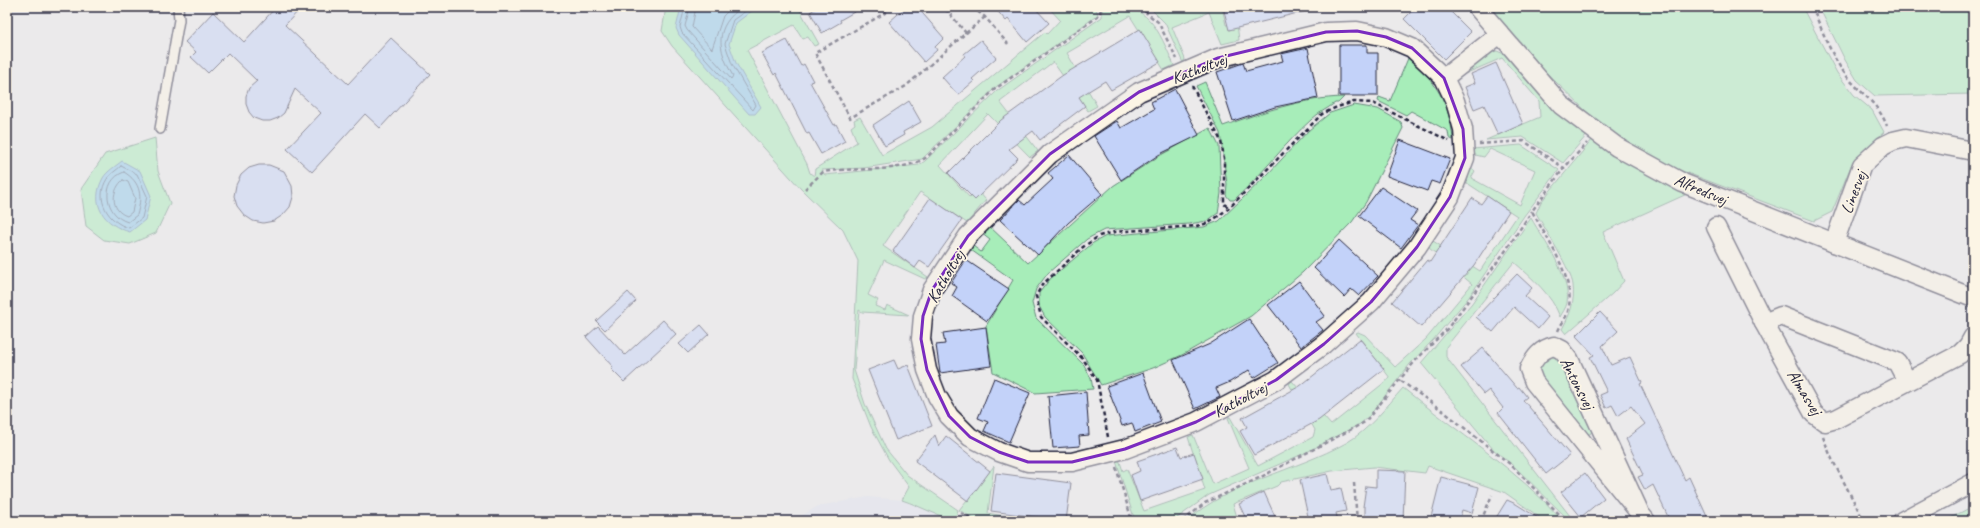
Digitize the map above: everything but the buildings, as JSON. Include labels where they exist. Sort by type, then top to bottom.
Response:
[{"type":"street","name":"Alfredsvej","points":[[1477,7],[1561,105],[1616,147],[1683,183],[1973,298]]},
{"type":"street","name":"Katholtvej","points":[[1357,31],[1386,37],[1412,48],[1444,78],[1455,101],[1463,129],[1465,158],[1450,197],[1417,247],[1371,302],[1324,344],[1276,380],[1196,422],[1125,449],[1072,462],[1028,462],[999,452],[970,437],[949,416],[937,396],[928,370],[921,339],[923,316],[932,290],[968,236],[1050,154],[1139,92],[1218,58],[1326,32],[1357,31]]},
{"type":"street","points":[[1444,78],[1500,34]]},
{"type":"street","name":"Linesvej","points":[[1834,243],[1862,165],[1878,151],[1894,141],[1906,138],[1973,151]]},
{"type":"street","name":"Almasvej","points":[[1716,227],[1764,323],[1814,414],[1825,422],[1836,419],[1960,354],[1968,346],[1973,337]]},
{"type":"street","points":[[1764,323],[1781,316],[1897,362],[1907,381]]},
{"type":"street","name":"Antonsvej","points":[[1554,346],[1562,350],[1569,359],[1642,516],[1549,401],[1530,374],[1529,369],[1533,360],[1544,348],[1554,346]]},
{"type":"street","points":[[1902,521],[1973,484]]},
{"type":"lane","points":[[160,129],[179,20],[178,7]]},
{"type":"path","points":[[892,7],[885,13],[815,53],[850,118],[906,86],[985,17]]},
{"type":"path","points":[[944,7],[966,33]]},
{"type":"path","points":[[972,7],[985,17],[1008,44]]},
{"type":"path","points":[[805,190],[823,172],[876,169],[918,163],[927,157],[995,89],[1093,20],[1100,14],[1101,7]]},
{"type":"path","points":[[1812,7],[1841,70],[1857,89],[1872,101],[1882,113],[1894,141]]},
{"type":"path","points":[[1142,8],[1158,22],[1221,141],[1224,158],[1224,204],[1229,208]]},
{"type":"path","points":[[1132,521],[1112,452],[1097,380],[1083,359],[1041,318],[1036,296],[1042,285],[1083,247],[1099,236],[1114,232],[1196,226],[1209,223],[1229,208],[1322,114],[1354,102],[1373,103],[1449,141],[1478,144],[1524,141],[1564,168]]},
{"type":"path","points":[[1183,521],[1205,503],[1262,477],[1365,422],[1401,381],[1416,360],[1447,329],[1504,253],[1532,211],[1564,168],[1596,132]]},
{"type":"path","points":[[1532,211],[1562,266],[1570,290],[1568,311],[1558,330],[1554,346]]},
{"type":"path","points":[[1401,381],[1443,411],[1510,464],[1566,521]]},
{"type":"path","points":[[1825,422],[1822,434],[1831,458],[1864,521]]},
{"type":"path","points":[[1354,483],[1357,521]]},
{"type":"path","points":[[1481,521],[1492,495]]},
{"type":"path","points":[[961,513],[975,521]]},
{"type":"highlighted area","points":[[1357,31],[1386,37],[1412,48],[1444,78],[1463,129],[1465,158],[1450,197],[1417,247],[1371,302],[1324,344],[1276,380],[1196,422],[1125,449],[1072,462],[1028,462],[999,452],[970,437],[949,416],[927,370],[921,339],[923,316],[932,290],[968,236],[1050,154],[1139,92],[1218,58],[1326,32]]},
{"type":"shaded area","points":[[868,497],[902,500],[919,505],[956,521],[793,521],[818,506]]},
{"type":"green space","points":[[666,7],[798,7],[819,44],[814,46],[808,37],[803,39],[794,25],[747,50],[807,164],[810,173],[814,176],[815,169],[857,142],[851,127],[855,124],[854,120],[860,117],[882,155],[932,127],[1045,32],[1047,34],[1060,20],[1048,7],[1096,8],[1098,15],[996,87],[922,159],[864,168],[822,170],[825,175],[919,165],[925,161],[997,91],[1102,17],[1102,8],[1118,7],[1131,9],[1141,13],[1150,20],[1157,29],[1174,65],[1164,70],[1130,16],[1067,53],[1097,106],[1088,111],[1053,62],[1000,102],[1038,151],[1030,157],[988,114],[940,165],[970,198],[978,191],[986,200],[967,223],[920,192],[883,246],[928,277],[925,279],[884,260],[868,295],[878,300],[875,306],[885,310],[887,305],[909,315],[862,312],[859,310],[854,370],[865,404],[886,449],[907,475],[958,510],[956,516],[964,521],[949,519],[902,500],[909,487],[889,460],[871,427],[852,379],[858,261],[843,230],[801,189],[672,46],[662,31]]},
{"type":"green space","points":[[1149,7],[1222,7],[1226,25],[1237,24],[1239,40],[1222,44],[1209,12],[1172,27],[1185,59],[1183,63],[1165,23]]},
{"type":"green space","points":[[1488,7],[1802,7],[1837,73],[1854,95],[1872,110],[1884,132],[1853,161],[1832,212],[1814,221],[1669,166],[1612,132],[1586,111],[1527,54]]},
{"type":"green space","points":[[1819,7],[1973,7],[1973,94],[1875,96],[1857,80],[1845,60]]},
{"type":"green space","points":[[1497,51],[1504,54],[1539,94],[1587,135],[1563,163],[1523,137],[1486,140],[1540,117],[1539,101],[1502,58],[1460,76],[1482,55]]},
{"type":"green space","points":[[1409,56],[1434,84],[1440,94],[1449,114],[1453,140],[1449,138],[1448,131],[1411,111],[1406,115],[1378,101],[1379,97],[1390,101]]},
{"type":"green space","points":[[1205,82],[1223,126],[1298,103],[1344,97],[1338,103],[1335,103],[1314,117],[1234,200],[1230,200],[1226,195],[1227,184],[1220,133],[1196,86]]},
{"type":"green space","points":[[1354,105],[1378,109],[1401,122],[1403,128],[1366,202],[1352,222],[1303,272],[1251,316],[1182,355],[1153,368],[1101,385],[1082,353],[1045,317],[1039,306],[1039,293],[1051,278],[1093,243],[1106,236],[1204,227],[1219,221],[1267,175],[1309,130],[1330,113]]},
{"type":"green space","points":[[1210,128],[1219,146],[1221,193],[1218,213],[1207,221],[1189,224],[1104,230],[1087,239],[1048,273],[1036,289],[1032,303],[1036,318],[1084,365],[1091,378],[1093,389],[1035,393],[993,372],[986,326],[1013,280],[971,250],[973,246],[981,252],[990,240],[981,233],[988,225],[1028,263],[1113,186],[1159,156]]},
{"type":"green space","points":[[155,138],[158,171],[170,203],[156,233],[130,244],[104,240],[86,226],[81,189],[105,154]]},
{"type":"green space","points":[[1592,140],[1643,171],[1687,194],[1603,232],[1624,281],[1613,293],[1566,334],[1562,329],[1573,303],[1573,285],[1563,260],[1536,213],[1541,202]]},
{"type":"green space","points":[[1521,145],[1559,170],[1524,216],[1469,297],[1433,340],[1410,364],[1370,415],[1360,424],[1305,453],[1209,495],[1173,521],[1135,521],[1116,461],[1119,459],[1123,471],[1127,469],[1144,511],[1205,490],[1188,437],[1193,435],[1213,484],[1249,468],[1228,418],[1230,417],[1258,466],[1313,437],[1315,430],[1289,384],[1292,381],[1331,425],[1390,378],[1356,333],[1358,332],[1365,335],[1395,367],[1426,339],[1472,284],[1429,248],[1433,241],[1480,271],[1517,216],[1467,183],[1470,167],[1475,171],[1471,178],[1520,205],[1535,170],[1490,149],[1484,157],[1471,154],[1472,149]]},
{"type":"green space","points":[[1531,218],[1561,270],[1567,293],[1567,303],[1565,309],[1560,317],[1547,294],[1514,262],[1446,347],[1446,357],[1574,521],[1570,521],[1517,469],[1493,449],[1421,363],[1472,303]]},
{"type":"green space","points":[[1554,355],[1560,360],[1594,428],[1590,434],[1585,434],[1542,380],[1537,370],[1542,358]]},
{"type":"green space","points":[[1403,388],[1526,484],[1563,521],[1545,521],[1504,492],[1428,466],[1425,473],[1374,467],[1332,471],[1281,482],[1277,486],[1233,504],[1237,517],[1229,521],[1186,521],[1223,496],[1306,462],[1346,443],[1370,425]]},
{"type":"green space","points":[[994,466],[988,513],[1029,521],[978,521],[959,510]]},
{"type":"green space","points":[[1973,506],[1973,521],[1945,521]]},
{"type":"water","points":[[681,7],[757,7],[736,23],[729,44],[736,63],[761,107],[755,114],[749,114],[679,35],[676,28]]},
{"type":"water","points":[[122,161],[140,171],[151,196],[145,220],[130,232],[121,229],[106,219],[99,205],[99,187],[103,178],[109,171]]}]
